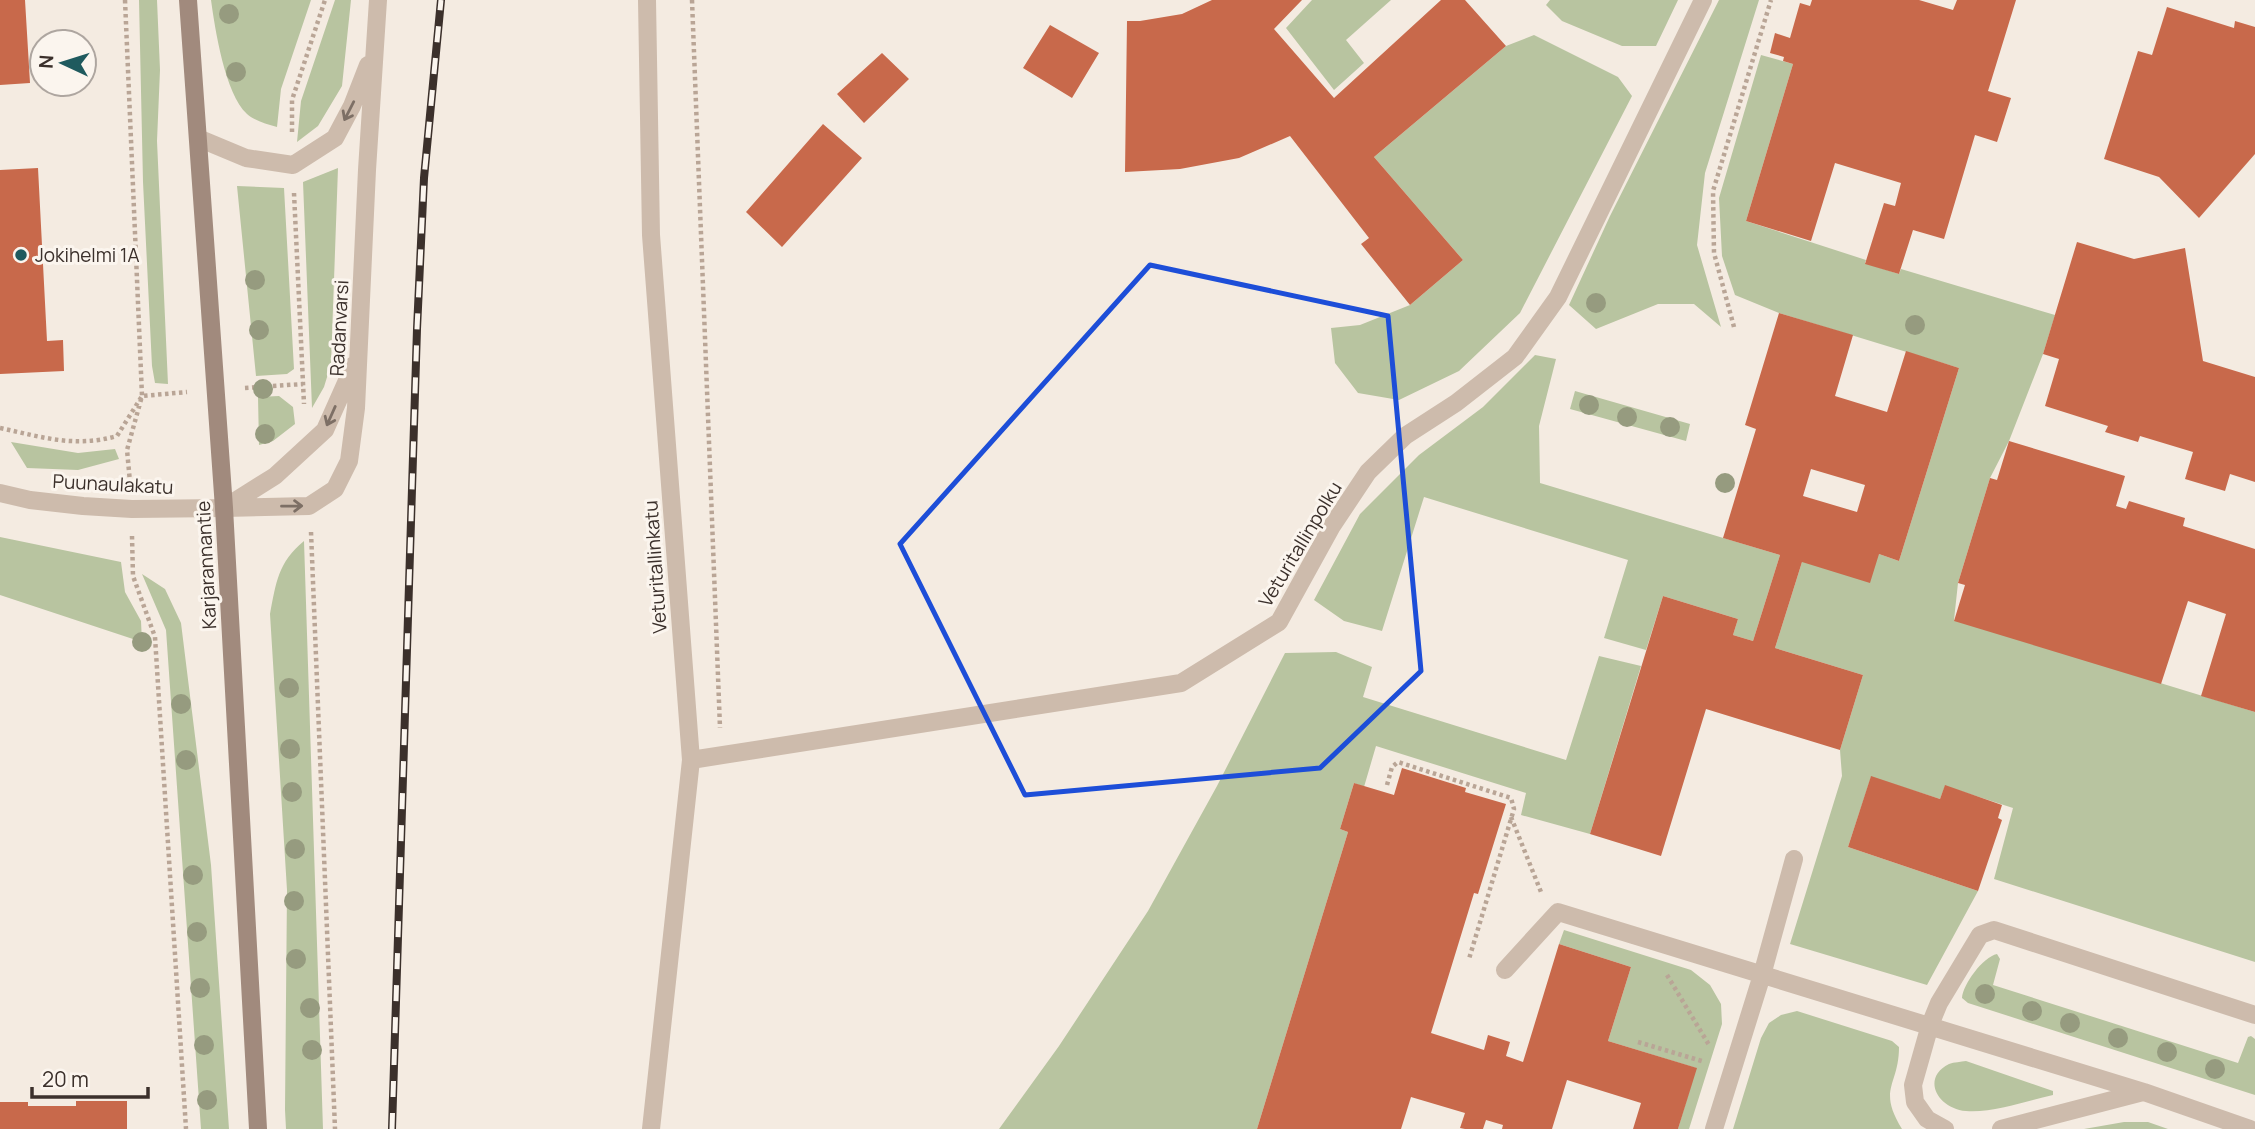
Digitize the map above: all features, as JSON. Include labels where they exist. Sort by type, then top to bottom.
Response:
[{"type":"main road","name":"Karjarannantie","points":[[188,0],[224,508],[258,1129]]},
{"type":"street","name":"Radanvarsi","points":[[309,506],[335,489],[349,461],[359,350],[378,0]]},
{"type":"street","name":"Veturitallinkatu","points":[[647,0],[651,235],[691,760],[650,1129]]},
{"type":"street","name":"Veturitallinpolku","points":[[691,760],[1181,683],[1279,622],[1332,526],[1368,472],[1405,436],[1456,403],[1515,357],[1558,298],[1703,0]]},
{"type":"street","name":"Radanvarsi","points":[[293,164],[335,138],[352,106],[374,48]]},
{"type":"street","points":[[198,138],[246,158],[293,164]]},
{"type":"street","points":[[224,508],[275,476],[325,430],[359,350]]},
{"type":"street","name":"Puunaulakatu","points":[[0,493],[30,500],[132,509],[224,508]]},
{"type":"street","points":[[224,508],[309,506]]},
{"type":"street","points":[[1714,1129],[1762,975],[1794,859]]},
{"type":"street","points":[[1505,970],[1558,912],[2144,1092],[2250,1129]]},
{"type":"street","points":[[1945,1129],[1927,1119],[1915,1102],[1913,1085],[1939,1003],[1980,936],[1994,930],[2255,1015]]},
{"type":"street","points":[[2001,1129],[2144,1092]]},
{"type":"path","points":[[125,0],[142,396],[127,450],[134,576],[155,637],[186,1129]]},
{"type":"path","points":[[306,447],[292,100],[326,0]]},
{"type":"path","points":[[1734,327],[1714,253],[1713,191],[1771,0]]},
{"type":"path","points":[[142,396],[303,384]]},
{"type":"path","points":[[0,428],[60,441],[95,442],[117,436],[142,396]]},
{"type":"path","points":[[309,506],[335,1129]]},
{"type":"path","points":[[1387,785],[1392,767],[1398,762],[1511,798],[1514,809],[1469,959]]},
{"type":"path","points":[[1511,817],[1551,919]]},
{"type":"path","points":[[1665,973],[1708,1041],[1712,1053]]},
{"type":"path","points":[[1639,1042],[1716,1066]]},
{"type":"highlighted area","points":[[1150,265],[1388,316],[1421,671],[1320,768],[1025,795],[900,544]]},
{"type":"green space","points":[[139,0],[157,0],[160,70],[157,141],[168,384],[155,383],[152,366],[143,182]]},
{"type":"green space","points":[[211,0],[311,0],[281,89],[277,127],[257,120],[239,105],[222,60]]},
{"type":"green space","points":[[335,0],[351,0],[342,86],[318,126],[297,142],[301,101]]},
{"type":"green space","points":[[1312,0],[1391,0],[1346,40],[1364,63],[1334,90],[1286,28]]},
{"type":"green space","points":[[1550,0],[1678,0],[1656,46],[1622,46],[1562,21],[1546,5]]},
{"type":"green space","points":[[1719,0],[1759,0],[1705,173],[1697,245],[1721,327],[1694,304],[1658,304],[1596,329],[1569,305],[1610,216]]},
{"type":"green space","points":[[1534,35],[1618,77],[1632,96],[1520,313],[1459,371],[1399,400],[1358,393],[1335,363],[1331,328],[1360,325],[1410,305],[1463,260],[1374,157],[1506,46]]},
{"type":"green space","points":[[1761,55],[1793,64],[1746,221],[1866,260],[1865,263],[1899,274],[1901,269],[2055,315],[2043,354],[2009,441],[1990,478],[1958,583],[1954,620],[2255,712],[2255,962],[1994,879],[2013,808],[1945,786],[1940,799],[1871,777],[1848,847],[1978,891],[1927,985],[1790,944],[1842,776],[1840,750],[1863,675],[1775,648],[1802,562],[1879,554],[1899,561],[1959,368],[1779,313],[1735,295],[1722,256],[1719,198]]},
{"type":"green space","points":[[338,168],[331,364],[324,387],[312,408],[303,182]]},
{"type":"green space","points":[[237,186],[284,188],[294,369],[287,374],[256,376]]},
{"type":"green space","points":[[1535,355],[1556,359],[1539,426],[1540,483],[1780,555],[1753,641],[1733,635],[1738,619],[1663,596],[1646,650],[1604,638],[1628,560],[1424,497],[1382,631],[1344,621],[1314,600],[1360,514],[1419,455],[1483,407]]},
{"type":"green space","points":[[1575,391],[1690,424],[1686,441],[1570,409]]},
{"type":"green space","points":[[279,396],[293,407],[295,424],[273,441],[259,445],[258,397]]},
{"type":"green space","points":[[11,442],[78,453],[115,449],[119,459],[78,470],[27,468]]},
{"type":"green space","points":[[0,537],[121,562],[125,592],[141,621],[142,642],[0,595]]},
{"type":"green space","points":[[304,541],[323,1129],[286,1129],[285,1110],[287,890],[270,614],[283,565]]},
{"type":"green space","points":[[142,574],[165,589],[181,623],[211,865],[229,1129],[201,1129],[166,630]]},
{"type":"green space","points":[[1336,652],[1372,667],[1363,697],[1566,760],[1599,656],[1641,666],[1590,834],[1521,815],[1526,793],[1376,746],[1364,787],[1354,783],[1340,829],[1348,832],[1257,1129],[999,1129],[1059,1046],[1148,911],[1217,786],[1285,653]]},
{"type":"green space","points":[[1564,930],[1691,970],[1710,985],[1721,1004],[1722,1024],[1689,1129],[1678,1129],[1696,1068],[1608,1041],[1631,967],[1559,944]]},
{"type":"green space","points":[[1997,954],[2000,959],[1993,985],[2238,1063],[2248,1037],[2251,1036],[2255,1039],[2255,1095],[1968,1003],[1962,998],[1970,979],[1986,960]]},
{"type":"green space","points":[[1797,1011],[1892,1041],[1899,1047],[1890,1095],[1902,1129],[1733,1129],[1761,1038],[1769,1023],[1781,1015]]},
{"type":"green space","points":[[1966,1061],[2053,1091],[2053,1095],[1987,1110],[1956,1109],[1940,1099],[1934,1084],[1941,1070],[1949,1064]]},
{"type":"green space","points":[[2124,1122],[2148,1122],[2168,1129],[2084,1129]]},
{"type":"building","points":[[0,0],[25,0],[28,83],[0,85]]},
{"type":"building","points":[[1212,0],[1302,0],[1274,29],[1334,98],[1441,0],[1465,0],[1506,46],[1374,157],[1463,260],[1410,305],[1361,244],[1369,238],[1290,136],[1239,158],[1180,169],[1125,172],[1127,21],[1182,14]]},
{"type":"building","points":[[1812,0],[1919,0],[1953,10],[1957,0],[2016,0],[1988,91],[2011,98],[1997,142],[1975,135],[1944,239],[1913,230],[1899,274],[1865,264],[1884,203],[1895,206],[1901,183],[1835,163],[1811,241],[1746,221],[1793,64],[1783,61],[1784,57],[1770,53],[1775,33],[1790,38],[1800,3],[1810,6]]},
{"type":"building","points":[[2167,7],[2234,28],[2235,21],[2255,27],[2255,154],[2199,218],[2159,177],[2104,159],[2138,51],[2152,55]]},
{"type":"building","points":[[1050,25],[1099,53],[1072,98],[1023,68]]},
{"type":"building","points":[[882,53],[909,79],[864,123],[837,94]]},
{"type":"building","points":[[823,124],[862,158],[782,247],[746,212]]},
{"type":"building","name":"Jokihelmi 1A","points":[[38,168],[47,341],[63,340],[64,371],[0,374],[0,170]]},
{"type":"building","points":[[2077,242],[2134,259],[2185,248],[2203,361],[2255,377],[2255,482],[2230,474],[2225,491],[2185,479],[2193,452],[2140,436],[2138,442],[2105,432],[2108,426],[2045,406],[2059,359],[2043,354]]},
{"type":"building","points":[[1779,313],[1853,335],[1835,396],[1887,412],[1906,351],[1959,368],[1899,561],[1879,554],[1870,583],[1802,562],[1775,648],[1863,675],[1840,750],[1706,709],[1661,856],[1590,834],[1663,596],[1738,619],[1733,635],[1753,641],[1780,555],[1723,538],[1756,429],[1745,425]],"holes":[[[1811,469],[1865,485],[1857,512],[1803,496]]]},
{"type":"building","points":[[2009,441],[2125,476],[2116,506],[2126,509],[2129,501],[2185,518],[2183,526],[2255,549],[2255,712],[2201,696],[2226,614],[2188,601],[2161,684],[1954,621],[1965,585],[1958,583],[1990,478],[1997,480]]},
{"type":"building","points":[[1402,768],[1506,804],[1478,894],[1474,893],[1431,1033],[1484,1050],[1488,1035],[1510,1042],[1506,1056],[1523,1062],[1559,944],[1631,967],[1608,1041],[1697,1068],[1678,1129],[1633,1129],[1641,1103],[1567,1080],[1552,1129],[1502,1129],[1503,1125],[1486,1120],[1483,1129],[1460,1128],[1465,1113],[1411,1097],[1401,1129],[1257,1129],[1348,832],[1340,829],[1354,783],[1394,795]]},
{"type":"building","points":[[1871,776],[1940,799],[1945,785],[2002,805],[1998,818],[2002,820],[1978,891],[1848,847]]},
{"type":"building","points":[[76,1101],[127,1101],[127,1129],[0,1129],[0,1102],[28,1102],[28,1106],[76,1106]]},
{"type":"railway","points":[[392,1129],[417,329],[424,178],[441,0]]},
{"type":"place","name":"Jokihelmi 1A","points":[[21,255]]}]
